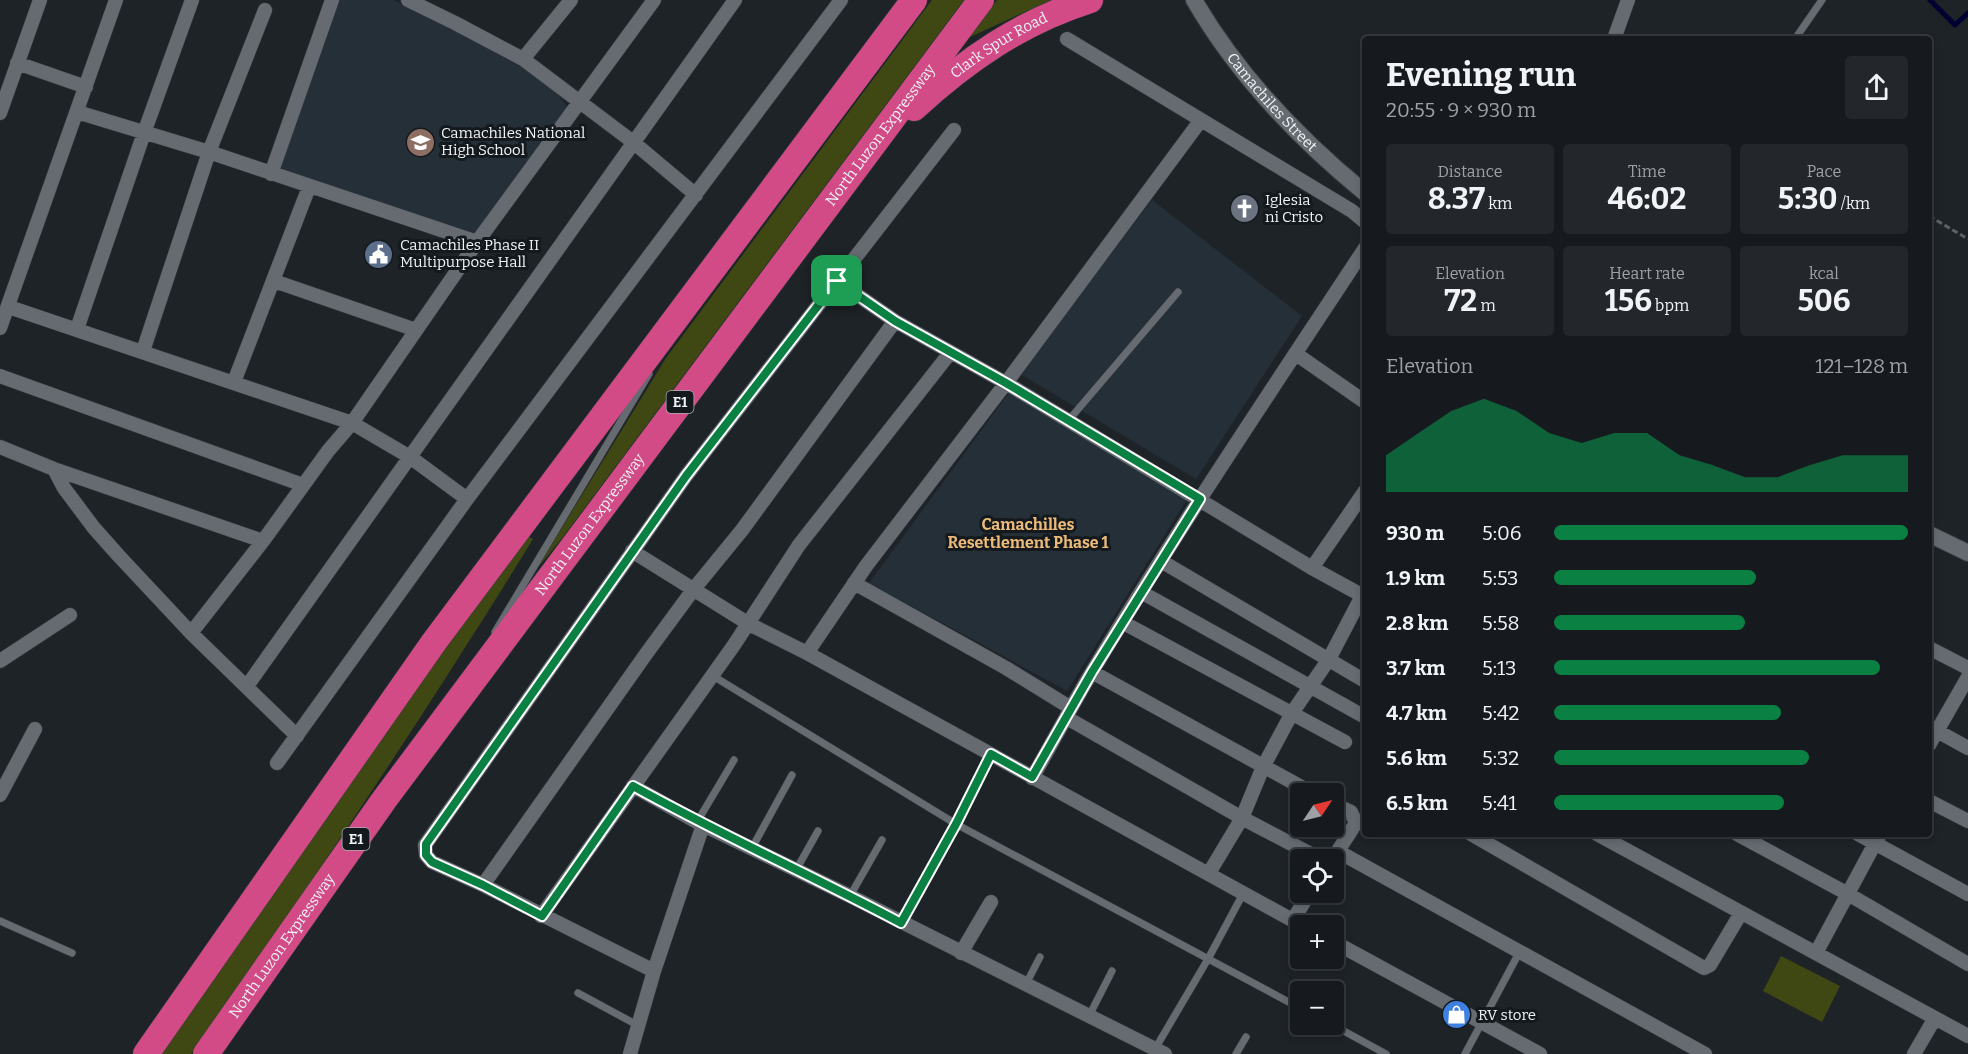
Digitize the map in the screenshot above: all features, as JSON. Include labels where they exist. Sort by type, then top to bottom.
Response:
[{"type":"highway","points":[[146,1054],[434,642],[914,0]]},
{"type":"highway","name":"North Luzon Expressway","points":[[206,1054],[436,729],[981,0]]},
{"type":"highway","name":"Clark Spur Road","points":[[865,153],[941,83],[980,52],[1031,24],[1090,0]]},
{"type":"street","points":[[0,112],[40,0]]},
{"type":"street","points":[[0,328],[116,0]]},
{"type":"street","points":[[77,329],[192,0]]},
{"type":"street","points":[[271,174],[332,0]]},
{"type":"street","points":[[408,0],[455,22],[523,60],[633,142],[696,195]]},
{"type":"street","points":[[523,60],[571,0]]},
{"type":"street","points":[[191,633],[352,423],[477,242],[654,0]]},
{"type":"street","points":[[247,686],[735,0]]},
{"type":"street","points":[[278,763],[467,499],[841,0]]},
{"type":"street","name":"Camachiles Street","points":[[1194,0],[1229,53],[1285,118],[1362,190]]},
{"type":"street","points":[[1615,36],[1628,0]]},
{"type":"street","points":[[143,351],[209,152],[265,10]]},
{"type":"street","points":[[1067,39],[1352,211],[1362,219]]},
{"type":"street","points":[[17,63],[86,87]]},
{"type":"street","points":[[77,112],[209,152],[477,242]]},
{"type":"street","points":[[807,652],[855,583],[1201,120]]},
{"type":"street","points":[[654,971],[483,885],[432,862],[426,855],[426,844],[632,550],[693,467],[954,130]]},
{"type":"street","points":[[234,382],[309,187]]},
{"type":"street","points":[[1032,777],[1122,622],[1362,253]]},
{"type":"street","points":[[274,281],[416,330]]},
{"type":"street","points":[[837,281],[895,321],[1006,383],[1312,568],[1362,595]]},
{"type":"street","points":[[9,307],[352,423],[410,457],[467,499]]},
{"type":"street","points":[[483,885],[693,590],[742,530],[895,321]]},
{"type":"street","points":[[542,916],[712,676],[805,537],[950,353]]},
{"type":"street","points":[[1296,354],[1362,400]]},
{"type":"street","points":[[0,376],[303,485]]},
{"type":"street","points":[[0,447],[54,469],[263,541]]},
{"type":"street","points":[[54,469],[64,488],[94,528],[191,633],[297,736]]},
{"type":"street","points":[[1312,568],[1362,495]]},
{"type":"street","points":[[1932,535],[1968,553]]},
{"type":"street","points":[[632,550],[748,624],[807,652],[1290,918]]},
{"type":"street","points":[[1161,561],[1362,679]]},
{"type":"street","points":[[855,583],[1006,668],[1069,713],[1242,818],[1301,849]]},
{"type":"street","points":[[1141,592],[1362,715]]},
{"type":"street","points":[[1209,873],[1242,818],[1263,767],[1292,713],[1329,659],[1362,600]]},
{"type":"street","points":[[0,661],[70,615]]},
{"type":"street","points":[[1122,622],[1345,742]]},
{"type":"street","points":[[1932,650],[1968,668]]},
{"type":"street","points":[[1092,672],[1293,783]]},
{"type":"street","points":[[1968,677],[1933,729],[1968,748]]},
{"type":"street","points":[[0,795],[35,729]]},
{"type":"street","points":[[633,786],[700,823],[1160,1052]]},
{"type":"street","points":[[1932,803],[1968,821]]},
{"type":"street","points":[[1340,849],[1356,822],[1351,812],[1344,809]]},
{"type":"street","points":[[630,1054],[700,823]]},
{"type":"street","points":[[1476,837],[1704,968],[1710,964],[1741,913]]},
{"type":"street","points":[[1603,837],[1968,1036]]},
{"type":"street","points":[[1743,837],[1848,894],[1968,964]]},
{"type":"street","points":[[1816,952],[1878,839],[1968,894]]},
{"type":"street","points":[[1344,860],[1520,951],[1704,1054]]},
{"type":"street","points":[[961,953],[991,902]]},
{"type":"street","points":[[1344,947],[1540,1054]]},
{"type":"street","points":[[1914,1054],[1935,1018]]},
{"type":"lane","points":[[1798,36],[1822,0]]},
{"type":"lane","points":[[668,343],[711,272]]},
{"type":"lane","points":[[1068,421],[1178,292]]},
{"type":"lane","points":[[491,638],[656,363]]},
{"type":"lane","points":[[436,729],[479,658]]},
{"type":"lane","points":[[712,676],[956,824],[1290,1003]]},
{"type":"lane","points":[[901,923],[956,824],[991,754]]},
{"type":"lane","points":[[700,823],[734,760]]},
{"type":"lane","points":[[752,848],[792,775]]},
{"type":"lane","points":[[796,870],[818,831]]},
{"type":"lane","points":[[850,896],[882,840]]},
{"type":"lane","points":[[1160,1052],[1245,892]]},
{"type":"lane","points":[[0,921],[72,953]]},
{"type":"lane","points":[[1465,1054],[1520,951]]},
{"type":"lane","points":[[1026,984],[1040,957]]},
{"type":"lane","points":[[1089,1016],[1112,971]]},
{"type":"lane","points":[[578,993],[639,1026]]},
{"type":"lane","points":[[1344,1031],[1386,1054]]},
{"type":"lane","points":[[1236,1054],[1246,1037]]},
{"type":"path","points":[[1932,218],[1968,239]]},
{"type":"shaded area","name":"Camachiles National High School","points":[[335,0],[393,0],[467,34],[550,85],[574,115],[483,243],[277,170]]},
{"type":"shaded area","points":[[1152,200],[1302,316],[1196,479],[1020,374]]},
{"type":"shaded area","points":[[1011,390],[1188,498],[1067,691],[869,583]]},
{"type":"green space","points":[[932,0],[964,0],[536,570],[666,358]]},
{"type":"green space","points":[[997,0],[1051,0],[968,38]]},
{"type":"green space","points":[[524,534],[533,539],[451,670],[323,864],[191,1054],[152,1054]]},
{"type":"green space","points":[[1781,956],[1840,986],[1822,1022],[1763,991]]},
{"type":"waterway","points":[[1930,0],[1955,25],[1968,13]]},
{"type":"place","name":"Camachiles National High School","points":[[420,142]]},
{"type":"place","name":"Iglesia ni Cristo","points":[[1244,209]]},
{"type":"place","name":"Camachiles Phase II Multipurpose Hall","points":[[379,254]]},
{"type":"place","name":"RV store","points":[[1457,1015]]},
{"type":"district","name":"Camachilles Resettlement Phase 1","points":[[1028,533]]},
{"type":"route","points":[[837,281],[895,321],[1006,383],[1200,499],[1122,622],[1032,777],[991,754],[956,824],[901,923],[697,822],[633,786],[542,916],[483,885],[432,862],[426,855],[426,844],[686,476],[837,281]]}]
